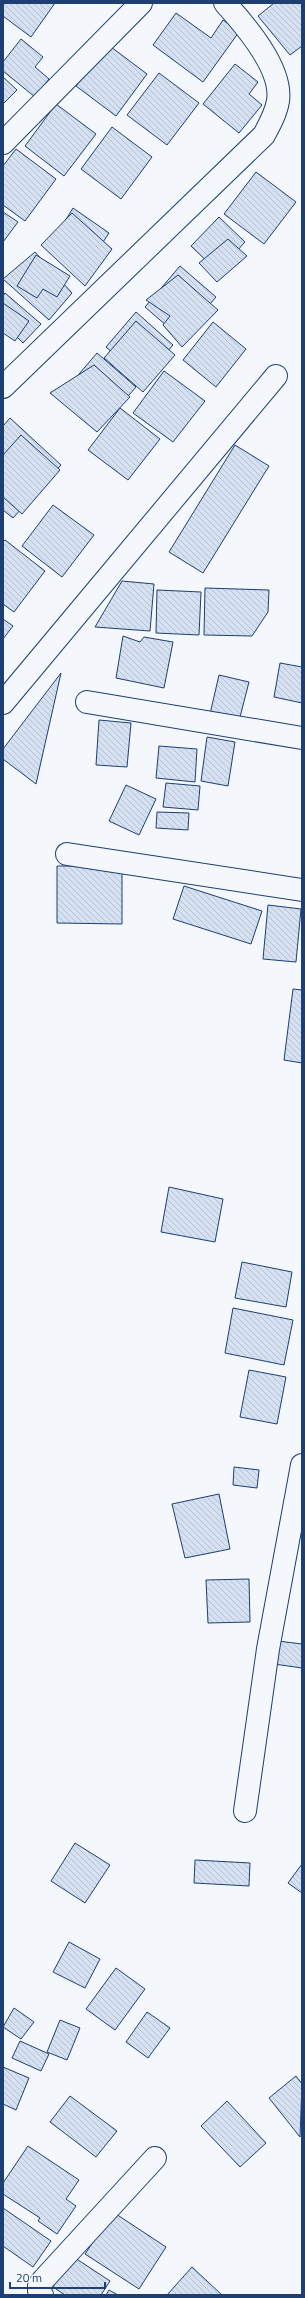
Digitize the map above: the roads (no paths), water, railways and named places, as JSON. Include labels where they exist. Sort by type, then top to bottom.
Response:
[{"type":"street","points":[[3,143],[141,3]]},
{"type":"street","points":[[3,387],[264,135],[275,114],[278,99],[276,79],[259,45],[225,3]]},
{"type":"street","points":[[3,704],[276,376]]},
{"type":"street","points":[[87,702],[302,738]]},
{"type":"street","points":[[67,854],[302,890]]},
{"type":"street","points":[[245,1811],[268,1649],[299,1488],[302,1465]]},
{"type":"street","points":[[42,2295],[39,2291],[39,2285],[155,2158]]}]
